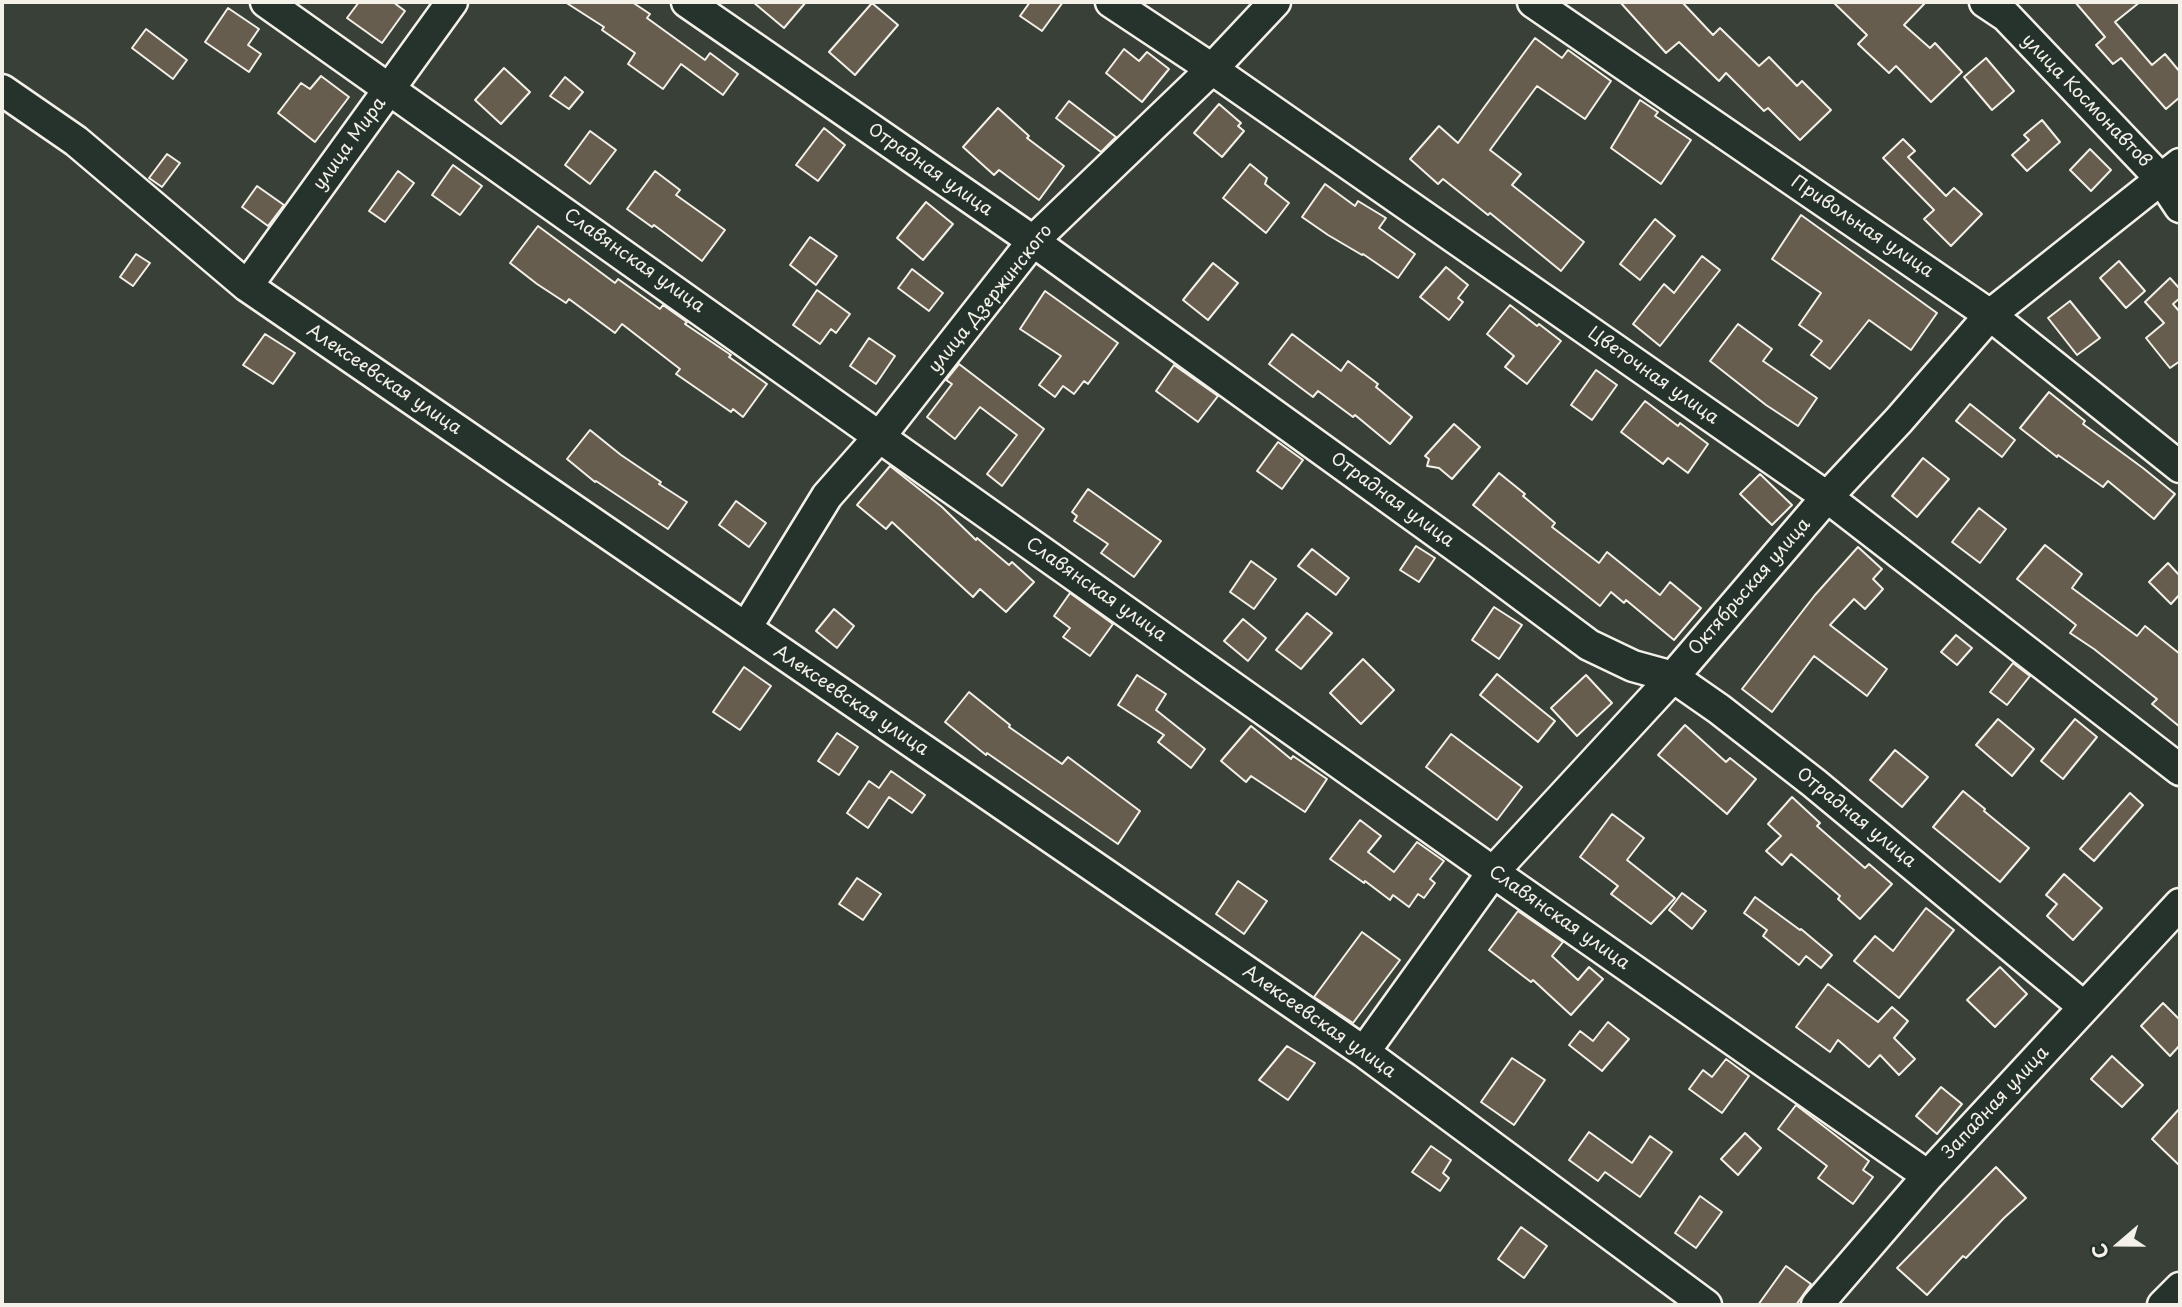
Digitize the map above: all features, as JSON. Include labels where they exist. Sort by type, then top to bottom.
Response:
[{"type":"street","name":"Славянская улица","points":[[265,2],[1493,872],[1928,1176]]},
{"type":"street","name":"улица Мира","points":[[247,286],[452,2]]},
{"type":"street","name":"Отрадная улица","points":[[687,2],[1034,241],[1589,645],[1633,666],[1673,677],[1719,709],[1814,783],[2084,1007]]},
{"type":"street","name":"Цветочная улица","points":[[1111,2],[1212,69],[1827,497],[2180,770]]},
{"type":"street","name":"улица Дзержинского","points":[[746,628],[827,496],[880,436],[1034,241],[1212,69],[1275,2]]},
{"type":"street","name":"Привольная улица","points":[[1533,2],[1990,315],[2180,467]]},
{"type":"street","name":"улица Космонавтов","points":[[1985,2],[2006,16],[2171,172],[2180,207]]},
{"type":"street","name":"Алексеевская улица","points":[[2,90],[76,141],[247,286],[1364,1052],[1706,1305]]},
{"type":"street","name":"Октябрьская улица","points":[[1364,1052],[1493,872],[1673,677],[1827,497],[1899,420],[1990,315],[2171,172]]},
{"type":"street","name":"Западная улица","points":[[1817,1305],[1928,1176],[2180,904]]},
{"type":"street","points":[[2163,1305],[2180,1288]]},
{"type":"building","points":[[359,2],[393,2],[405,11],[382,43],[347,18]]},
{"type":"building","points":[[565,2],[632,2],[650,14],[647,18],[705,60],[710,53],[738,74],[723,95],[681,64],[663,89],[628,64],[635,53],[602,30],[604,27]]},
{"type":"building","points":[[753,2],[806,2],[784,28]]},
{"type":"building","points":[[1030,2],[1063,2],[1042,31],[1020,16]]},
{"type":"building","points":[[1620,2],[1682,2],[1713,35],[1720,28],[1759,66],[1769,57],[1797,86],[1802,81],[1831,110],[1800,140],[1768,108],[1764,111],[1726,73],[1719,81],[1679,42],[1666,53]]},
{"type":"building","points":[[1833,2],[1926,2],[1904,25],[1930,48],[1935,43],[1962,72],[1931,102],[1896,66],[1889,73],[1858,44],[1867,35]]},
{"type":"building","points":[[2075,2],[2140,2],[2115,22],[2152,65],[2165,54],[2180,72],[2180,97],[2166,109],[2121,58],[2113,64],[2096,45],[2105,37]]},
{"type":"building","points":[[872,3],[898,25],[855,75],[829,52]]},
{"type":"building","points":[[228,8],[259,29],[248,45],[261,54],[249,72],[205,42]]},
{"type":"building","points":[[146,29],[187,60],[173,79],[132,48]]},
{"type":"building","points":[[1535,38],[1562,58],[1568,50],[1611,81],[1585,119],[1537,86],[1490,150],[1521,174],[1512,185],[1584,242],[1561,271],[1490,213],[1488,215],[1443,179],[1438,184],[1410,159],[1439,126],[1458,143]]},
{"type":"building","points":[[1124,49],[1139,61],[1147,52],[1169,69],[1142,102],[1106,73]]},
{"type":"building","points":[[1986,58],[2014,91],[1992,110],[1964,77]]},
{"type":"building","points":[[504,68],[530,92],[501,124],[475,100]]},
{"type":"building","points":[[321,76],[349,97],[315,142],[278,113],[301,83],[310,89]]},
{"type":"building","points":[[565,77],[583,92],[569,109],[550,96]]},
{"type":"building","points":[[1640,100],[1658,112],[1655,116],[1691,140],[1661,184],[1611,148]]},
{"type":"building","points":[[1069,101],[1116,137],[1101,152],[1056,118]]},
{"type":"building","points":[[1219,104],[1241,123],[1238,126],[1244,131],[1222,157],[1194,133]]},
{"type":"building","points":[[998,108],[1029,136],[1027,138],[1064,166],[1039,200],[999,170],[994,175],[963,147]]},
{"type":"building","points":[[2042,120],[2060,142],[2027,171],[2012,155],[2029,140],[2024,135]]},
{"type":"building","points":[[824,128],[845,145],[818,181],[796,165]]},
{"type":"building","points":[[590,131],[616,150],[590,184],[565,165]]},
{"type":"building","points":[[1903,139],[1915,151],[1908,157],[1946,196],[1954,188],[1982,214],[1951,246],[1924,219],[1934,210],[1883,158]]},
{"type":"building","points":[[2090,149],[2111,170],[2091,191],[2070,170]]},
{"type":"building","points":[[167,154],[180,163],[162,187],[149,178]]},
{"type":"building","points":[[1250,164],[1267,178],[1265,184],[1289,203],[1266,233],[1223,198]]},
{"type":"building","points":[[453,165],[482,186],[460,215],[432,195]]},
{"type":"building","points":[[398,171],[414,183],[385,222],[369,211]]},
{"type":"building","points":[[655,171],[680,190],[676,195],[725,230],[702,261],[654,225],[652,227],[627,209]]},
{"type":"building","points":[[1325,184],[1355,206],[1358,201],[1386,218],[1379,228],[1415,254],[1398,278],[1302,217]]},
{"type":"building","points":[[257,186],[284,205],[268,226],[242,207]]},
{"type":"building","points":[[926,202],[953,224],[923,260],[897,238]]},
{"type":"building","points":[[1801,215],[1937,313],[1911,350],[1869,320],[1830,369],[1811,355],[1822,341],[1799,325],[1821,293],[1772,259]]},
{"type":"building","points":[[1655,219],[1675,236],[1640,280],[1620,264]]},
{"type":"building","points":[[538,226],[615,283],[618,279],[660,309],[663,305],[767,384],[743,417],[733,409],[731,412],[676,374],[680,369],[622,324],[615,333],[569,299],[566,303],[510,263]]},
{"type":"building","points":[[810,237],[837,256],[816,285],[790,265]]},
{"type":"building","points":[[136,254],[150,263],[133,286],[120,277]]},
{"type":"building","points":[[1702,256],[1720,270],[1660,346],[1633,324],[1664,284],[1674,293]]},
{"type":"building","points":[[2119,261],[2145,291],[2126,308],[2100,278]]},
{"type":"building","points":[[1213,263],[1238,283],[1208,320],[1183,300]]},
{"type":"building","points":[[1446,267],[1468,285],[1458,298],[1463,302],[1449,320],[1420,297]]},
{"type":"building","points":[[912,269],[943,293],[929,311],[898,288]]},
{"type":"building","points":[[2170,278],[2180,289],[2180,298],[2173,304],[2180,310],[2180,361],[2170,368],[2146,338],[2164,323],[2145,302]]},
{"type":"building","points":[[817,290],[850,314],[836,333],[831,329],[820,344],[793,325]]},
{"type":"building","points":[[1045,291],[1118,343],[1088,384],[1084,381],[1074,394],[1063,386],[1055,397],[1039,385],[1061,356],[1020,329]]},
{"type":"building","points":[[2070,301],[2100,338],[2077,355],[2048,318]]},
{"type":"building","points":[[1510,305],[1561,341],[1527,384],[1505,367],[1514,356],[1487,334]]},
{"type":"building","points":[[1738,324],[1772,349],[1763,361],[1817,398],[1798,426],[1766,405],[1710,361]]},
{"type":"building","points":[[265,334],[295,353],[273,384],[243,365]]},
{"type":"building","points":[[1292,334],[1341,371],[1348,361],[1378,384],[1376,387],[1412,417],[1390,444],[1355,415],[1353,417],[1318,391],[1313,397],[1269,364]]},
{"type":"building","points":[[869,338],[895,356],[876,384],[850,366]]},
{"type":"building","points":[[959,364],[1044,429],[1002,486],[987,474],[1017,435],[980,407],[955,439],[927,417],[952,384],[946,380]]},
{"type":"building","points":[[1174,365],[1218,396],[1198,422],[1156,391]]},
{"type":"building","points":[[1596,370],[1617,385],[1592,420],[1571,405]]},
{"type":"building","points":[[2049,392],[2085,421],[2083,424],[2175,494],[2154,519],[2108,481],[2103,487],[2058,455],[2057,457],[2020,428]]},
{"type":"building","points":[[1645,401],[1708,444],[1688,473],[1668,458],[1663,464],[1621,432]]},
{"type":"building","points":[[1970,404],[2015,440],[2002,457],[1956,421]]},
{"type":"building","points":[[1454,424],[1480,447],[1452,479],[1439,468],[1427,466],[1429,459],[1425,456]]},
{"type":"building","points":[[590,430],[661,482],[659,484],[687,502],[668,529],[595,482],[567,459]]},
{"type":"building","points":[[1278,442],[1303,460],[1282,489],[1257,471]]},
{"type":"building","points":[[1923,458],[1949,479],[1917,517],[1892,496]]},
{"type":"building","points":[[890,466],[942,507],[976,540],[977,538],[1009,565],[1012,562],[1034,582],[1006,612],[980,589],[973,597],[892,522],[886,529],[857,505]]},
{"type":"building","points":[[1499,473],[1555,523],[1552,527],[1599,563],[1607,552],[1660,595],[1670,582],[1701,608],[1674,640],[1626,600],[1624,603],[1611,592],[1600,606],[1473,505]]},
{"type":"building","points":[[1760,474],[1792,505],[1772,525],[1740,494]]},
{"type":"building","points":[[1088,489],[1161,541],[1134,577],[1101,553],[1108,544],[1074,521],[1077,516],[1072,512]]},
{"type":"building","points":[[736,501],[766,523],[749,547],[719,525]]},
{"type":"building","points":[[1979,508],[2006,529],[1980,563],[1952,542]]},
{"type":"building","points":[[2045,545],[2082,574],[2072,588],[2137,636],[2145,626],[2180,654],[2180,727],[2152,704],[2157,699],[2070,633],[2076,625],[2017,579]]},
{"type":"building","points":[[1416,546],[1435,558],[1419,582],[1400,570]]},
{"type":"building","points":[[1858,547],[1882,569],[1873,579],[1883,589],[1865,609],[1854,599],[1830,625],[1887,669],[1867,696],[1814,656],[1772,712],[1742,689],[1815,595]]},
{"type":"building","points":[[1312,549],[1349,578],[1336,595],[1298,566]]},
{"type":"building","points":[[1251,561],[1276,579],[1254,609],[1230,592]]},
{"type":"building","points":[[2168,563],[2180,576],[2180,594],[2171,604],[2149,582]]},
{"type":"building","points":[[1070,593],[1113,624],[1090,656],[1063,637],[1070,628],[1054,616]]},
{"type":"building","points":[[1494,607],[1522,625],[1499,659],[1472,640]]},
{"type":"building","points":[[834,609],[854,626],[837,648],[816,631]]},
{"type":"building","points":[[1307,613],[1332,633],[1301,669],[1276,650]]},
{"type":"building","points":[[1243,619],[1266,638],[1248,661],[1224,641]]},
{"type":"building","points":[[1956,635],[1972,648],[1957,665],[1941,652]]},
{"type":"building","points":[[1363,659],[1394,690],[1361,724],[1330,693]]},
{"type":"building","points":[[2013,663],[2030,676],[2007,705],[1990,692]]},
{"type":"building","points":[[744,667],[771,686],[740,730],[713,712]]},
{"type":"building","points":[[1497,674],[1555,721],[1538,742],[1480,695]]},
{"type":"building","points":[[1137,675],[1166,694],[1156,710],[1205,749],[1191,768],[1158,742],[1164,735],[1118,705]]},
{"type":"building","points":[[1586,675],[1612,703],[1577,736],[1551,708]]},
{"type":"building","points":[[969,692],[1010,725],[1009,727],[1062,764],[1068,757],[1140,811],[1118,844],[987,753],[986,755],[945,722]]},
{"type":"building","points":[[1998,719],[2034,749],[2012,776],[1976,745]]},
{"type":"building","points":[[2075,719],[2097,737],[2063,779],[2041,761]]},
{"type":"building","points":[[1685,725],[1726,762],[1730,758],[1756,779],[1727,814],[1658,755]]},
{"type":"building","points":[[1251,726],[1291,759],[1293,756],[1327,779],[1305,812],[1251,776],[1246,782],[1221,761]]},
{"type":"building","points":[[837,733],[858,747],[839,775],[818,761]]},
{"type":"building","points":[[1451,734],[1522,787],[1497,820],[1426,767]]},
{"type":"building","points":[[1895,750],[1928,777],[1902,807],[1870,780]]},
{"type":"building","points":[[891,771],[925,795],[912,813],[889,797],[868,828],[847,813],[869,781],[879,788]]},
{"type":"building","points":[[1963,791],[2029,848],[2000,882],[1933,827]]},
{"type":"building","points":[[2130,793],[2143,805],[2094,861],[2080,849]]},
{"type":"building","points":[[1792,797],[1820,823],[1817,826],[1865,868],[1869,864],[1892,884],[1860,919],[1838,899],[1840,896],[1791,854],[1782,865],[1766,851],[1781,836],[1768,824]]},
{"type":"building","points":[[1612,814],[1644,838],[1627,860],[1675,898],[1651,924],[1611,894],[1618,886],[1580,857]]},
{"type":"building","points":[[1360,820],[1381,836],[1368,852],[1394,872],[1417,842],[1444,861],[1430,879],[1435,883],[1424,898],[1418,894],[1409,907],[1393,895],[1390,900],[1330,859]]},
{"type":"building","points":[[2064,874],[2102,908],[2073,940],[2047,916],[2057,904],[2046,895]]},
{"type":"building","points":[[857,878],[881,894],[863,920],[839,904]]},
{"type":"building","points":[[1238,881],[1267,901],[1244,934],[1216,914]]},
{"type":"building","points":[[1682,893],[1706,911],[1692,929],[1669,910]]},
{"type":"building","points":[[1755,897],[1801,929],[1832,955],[1821,968],[1806,956],[1799,965],[1763,936],[1767,930],[1744,913]]},
{"type":"building","points":[[1926,908],[1954,930],[1899,998],[1854,961],[1875,936],[1893,951]]},
{"type":"building","points":[[1518,911],[1563,942],[1552,956],[1578,980],[1589,967],[1603,979],[1571,1015],[1533,980],[1531,982],[1489,950]]},
{"type":"building","points":[[1362,932],[1400,960],[1353,1023],[1314,997]]},
{"type":"building","points":[[2000,967],[2027,994],[1995,1027],[1967,1000]]},
{"type":"building","points":[[1828,984],[1878,1022],[1892,1007],[1908,1021],[1894,1038],[1915,1059],[1899,1075],[1880,1055],[1869,1067],[1838,1040],[1830,1052],[1796,1027]]},
{"type":"building","points":[[2163,1003],[2180,1020],[2180,1045],[2170,1056],[2141,1026]]},
{"type":"building","points":[[1608,1022],[1629,1039],[1602,1071],[1569,1045],[1580,1031],[1593,1041]]},
{"type":"building","points":[[1287,1046],[1315,1063],[1288,1100],[1259,1080]]},
{"type":"building","points":[[2112,1056],[2143,1085],[2122,1107],[2091,1079]]},
{"type":"building","points":[[1512,1058],[1545,1080],[1514,1125],[1481,1102]]},
{"type":"building","points":[[1726,1059],[1749,1076],[1722,1113],[1689,1089],[1703,1070],[1712,1077]]},
{"type":"building","points":[[1941,1087],[1962,1104],[1937,1134],[1916,1116]]},
{"type":"building","points":[[1796,1105],[1869,1161],[1863,1170],[1873,1177],[1853,1204],[1818,1178],[1827,1166],[1778,1129]]},
{"type":"building","points":[[2180,1108],[2180,1166],[2152,1139]]},
{"type":"building","points":[[1589,1132],[1632,1163],[1650,1136],[1672,1152],[1640,1197],[1605,1172],[1598,1181],[1569,1160]]},
{"type":"building","points":[[1745,1133],[1761,1148],[1738,1175],[1721,1159]]},
{"type":"building","points":[[1431,1146],[1451,1160],[1443,1173],[1449,1178],[1440,1191],[1412,1172]]},
{"type":"building","points":[[1996,1167],[2026,1198],[1966,1258],[1963,1256],[1927,1295],[1897,1268]]},
{"type":"building","points":[[1700,1196],[1722,1212],[1696,1248],[1675,1233]]},
{"type":"building","points":[[1521,1227],[1547,1246],[1524,1278],[1498,1259]]},
{"type":"building","points":[[1786,1266],[1811,1284],[1796,1305],[1758,1305]]}]
